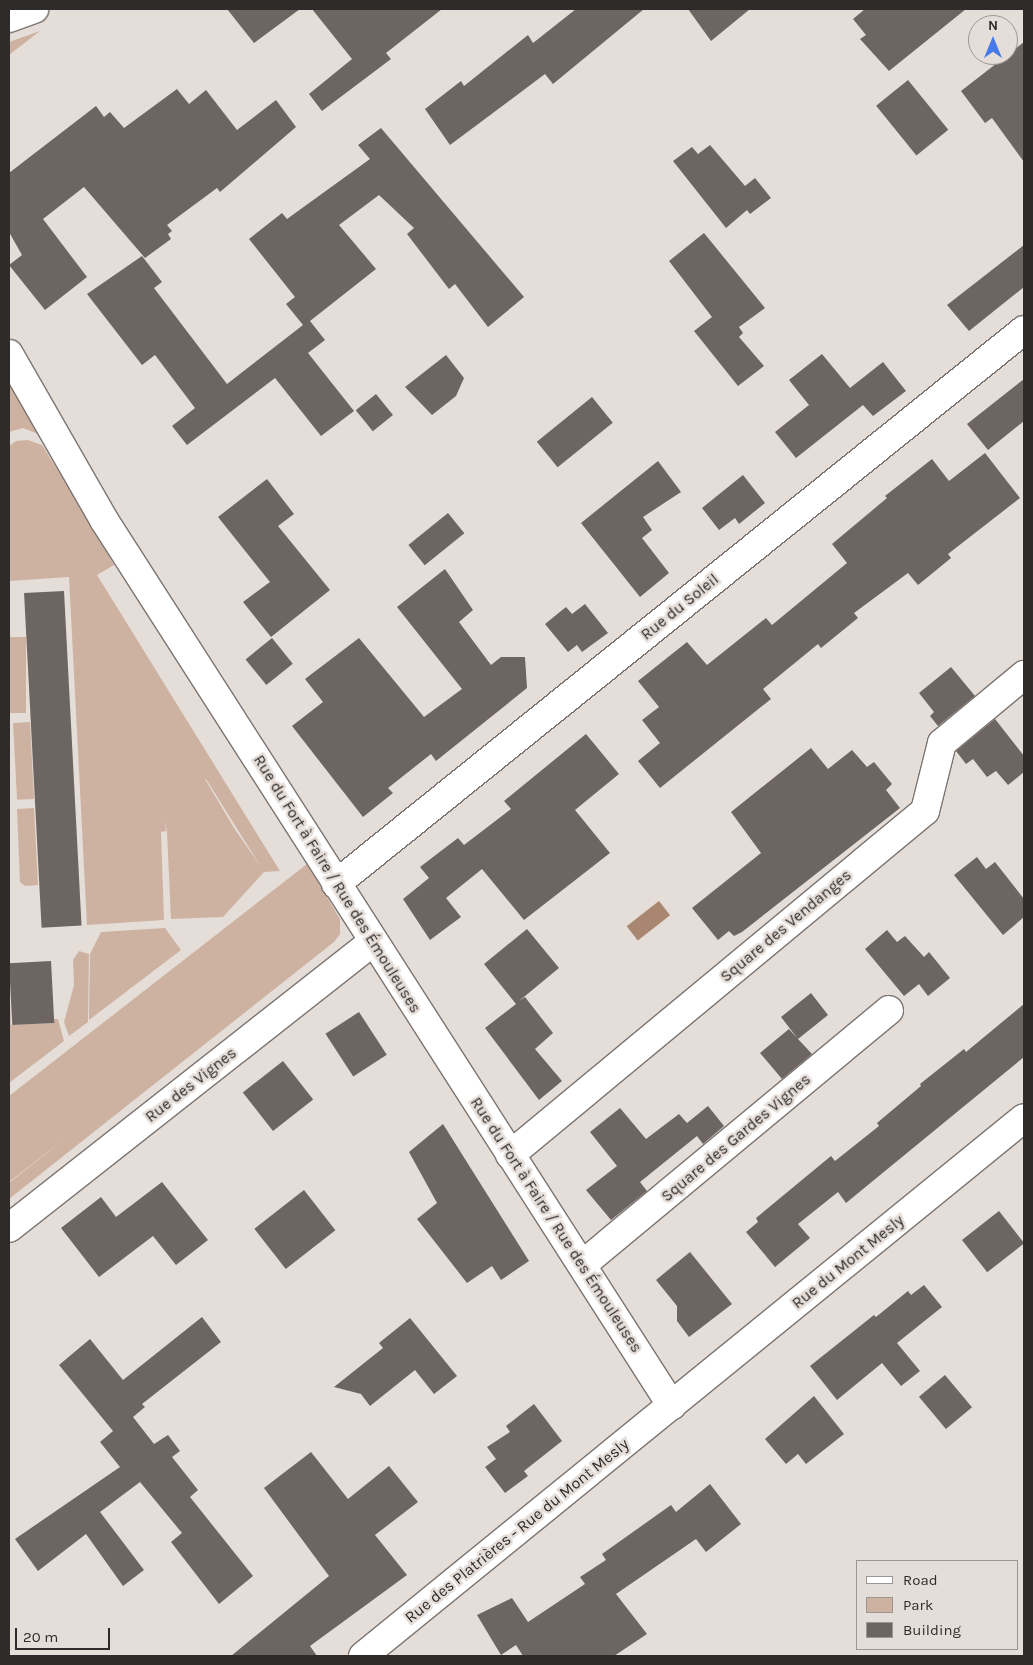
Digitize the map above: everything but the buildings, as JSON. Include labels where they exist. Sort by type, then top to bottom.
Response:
[{"type":"street","points":[[9,18],[34,9]]},
{"type":"street","name":"Rue du Soleil","points":[[336,884],[1024,330]]},
{"type":"street","name":"Rue du Fort à Faire / Rue des Émouleuses","points":[[10,355],[104,520],[672,1406]]},
{"type":"street","name":"Square des Vendanges","points":[[510,1155],[925,811],[942,743],[1024,674]]},
{"type":"street","name":"Rue des Vignes","points":[[9,1228],[373,942]]},
{"type":"street","name":"Square des Gardes Vignes","points":[[582,1265],[889,1010]]},
{"type":"street","name":"Rue du Mont Mesly","points":[[672,1406],[1024,1118]]},
{"type":"street","name":"Rue des Platrières - Rue du Mont Mesly","points":[[363,1656],[672,1406]]},
{"type":"green space","points":[[40,31],[9,55],[9,42]]},
{"type":"green space","points":[[9,378],[43,436],[23,428],[9,432]]},
{"type":"green space","points":[[28,440],[42,445],[92,525],[114,565],[97,575],[280,871],[264,872],[223,917],[171,919],[167,832],[165,820],[166,831],[161,832],[164,920],[87,925],[69,577],[9,581],[9,446],[16,441]],"holes":[[[206,779],[261,867],[234,828]]]},
{"type":"green space","points":[[9,637],[26,637],[26,713],[9,713]]},
{"type":"green space","points":[[30,722],[34,799],[17,800],[13,723]]},
{"type":"green space","points":[[34,808],[38,885],[25,886],[20,882],[17,809]]},
{"type":"green space","points":[[307,864],[340,919],[340,934],[334,942],[9,1199],[9,1183],[67,1137],[9,1182],[9,1096]]},
{"type":"green space","points":[[165,928],[181,950],[89,1020],[90,954],[101,932]]},
{"type":"green space","points":[[79,951],[89,954],[88,1022],[69,1036],[64,1022],[74,985],[73,960]]},
{"type":"green space","points":[[9,972],[11,1025],[54,1023],[54,1019],[58,1019],[64,1041],[9,1083]]},
{"type":"shaded area","points":[[659,901],[670,915],[638,940],[627,926]]}]
